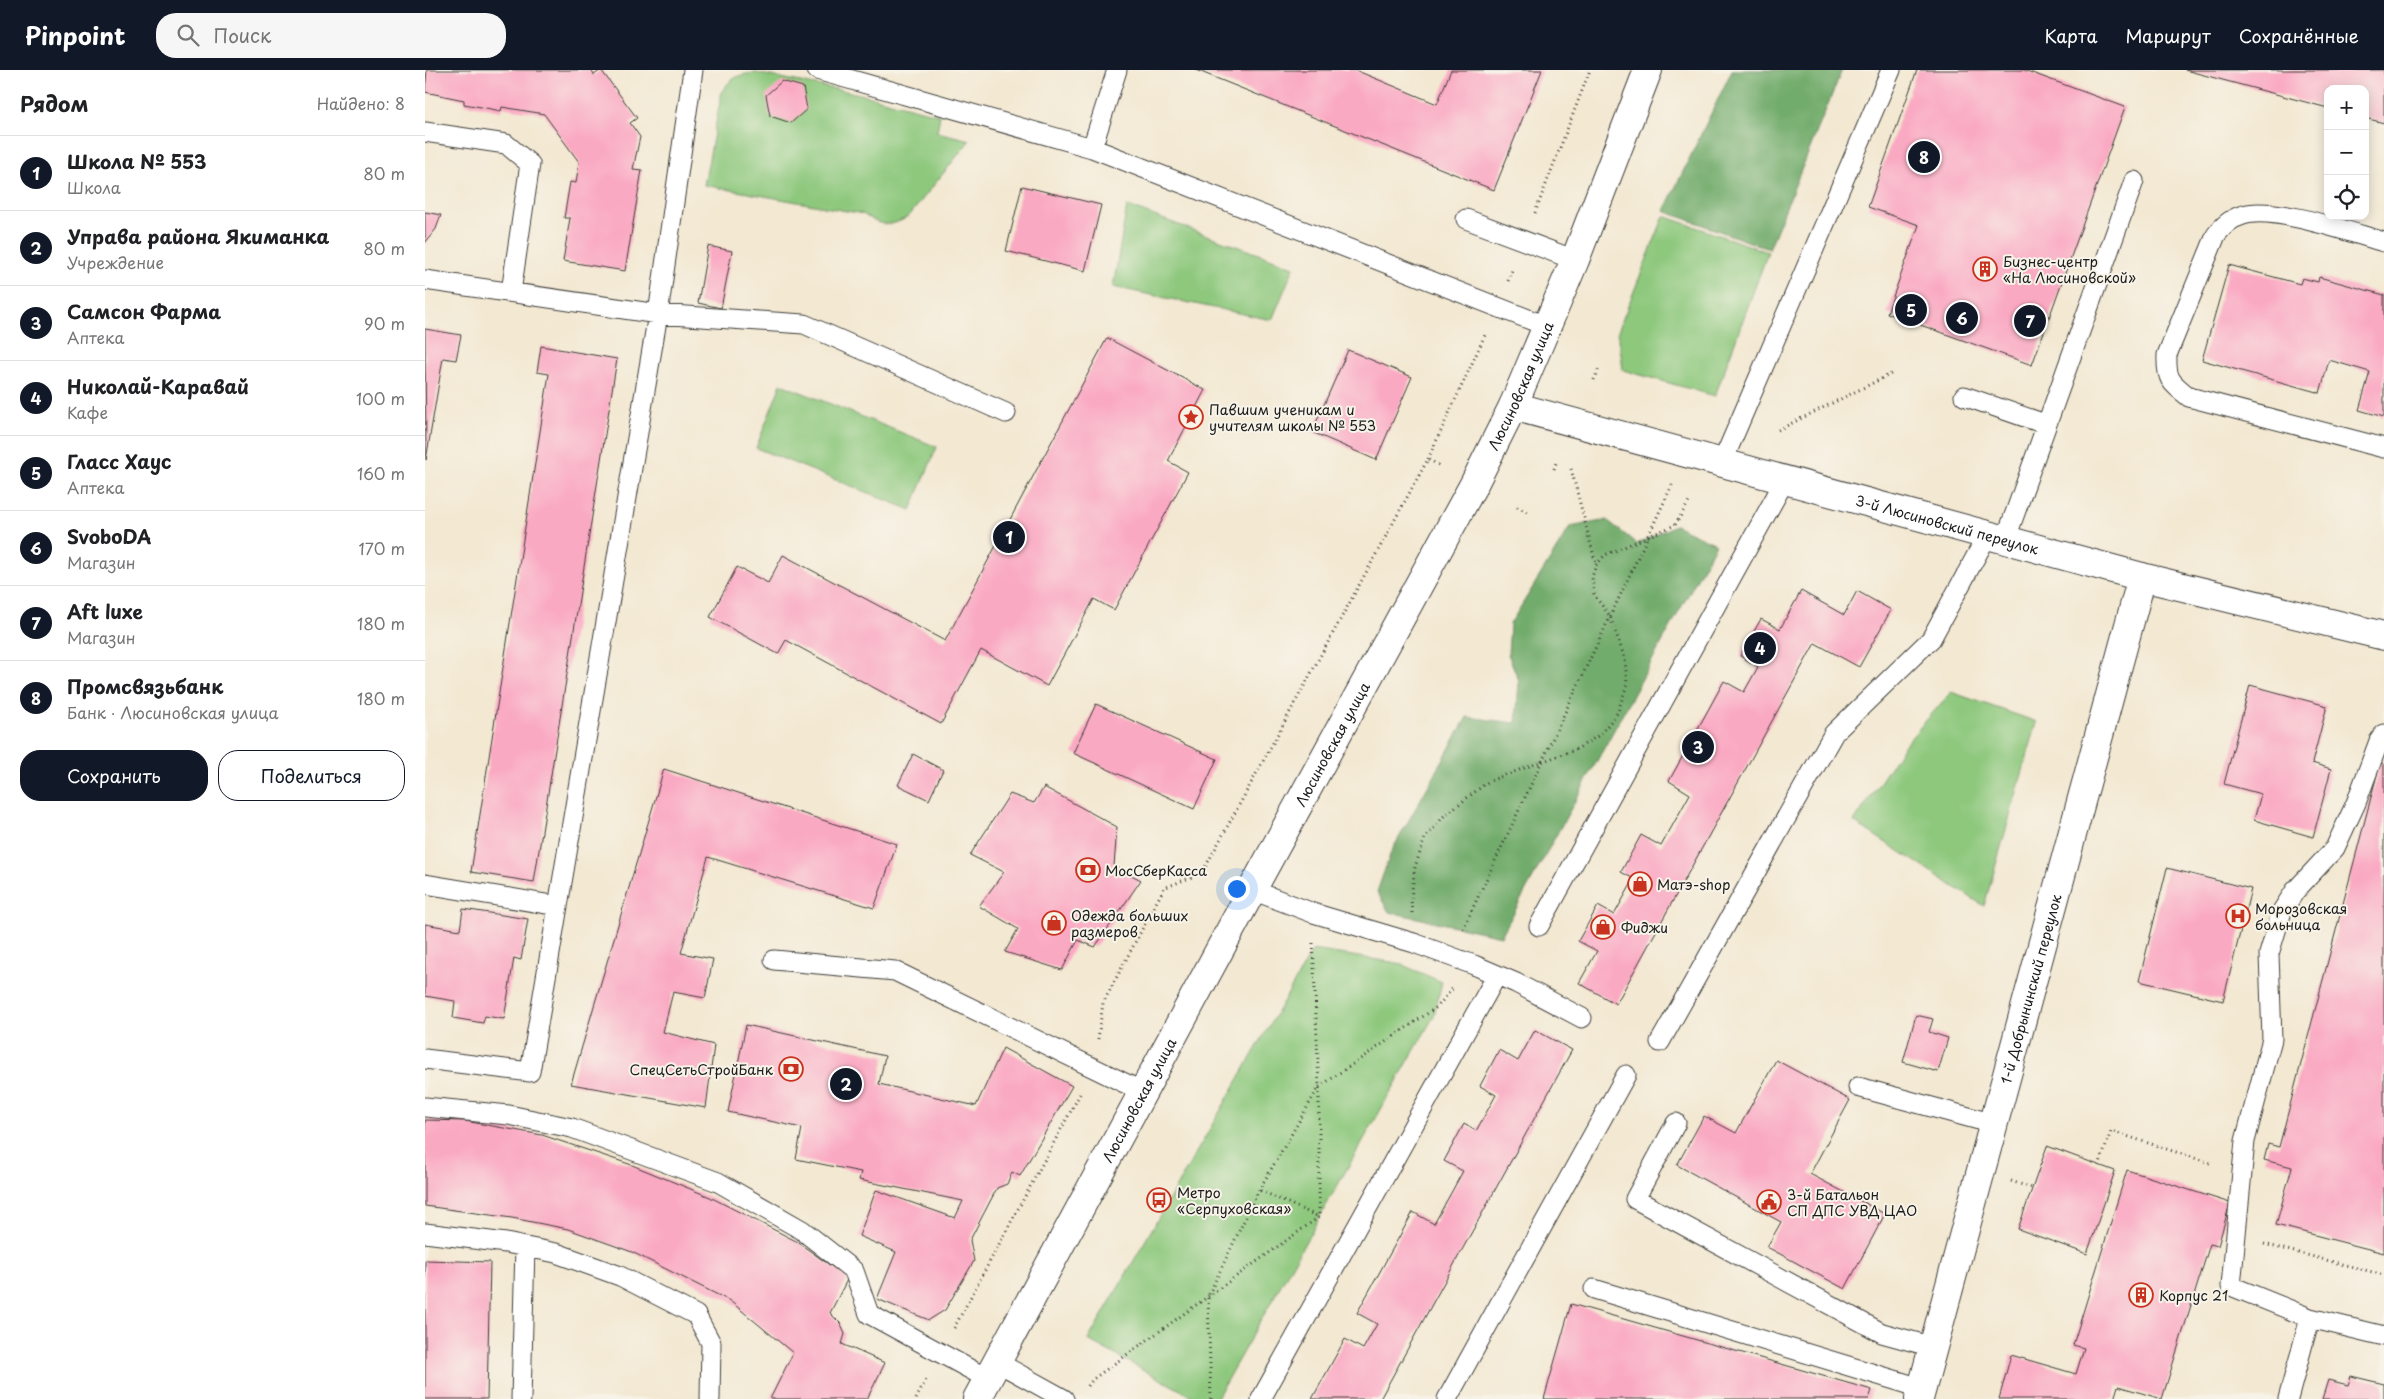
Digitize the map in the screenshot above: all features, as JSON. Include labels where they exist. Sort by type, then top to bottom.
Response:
[{"type":"street","name":"Люсиновская улица","points":[[988,1380],[1252,890],[1475,484],[1513,406],[1575,260],[1649,70]]},
{"type":"street","name":"3-й Люсиновский переулок","points":[[1513,406],[2142,577],[2384,636]]},
{"type":"street","name":"1-й Добрынинский переулок","points":[[1920,1394],[2142,577]]},
{"type":"lane","points":[[425,1059],[530,1072],[657,314],[689,86],[693,70]]},
{"type":"lane","points":[[817,70],[1092,148],[1546,326]]},
{"type":"lane","points":[[1092,148],[1117,70]]},
{"type":"lane","points":[[1722,463],[1891,70]]},
{"type":"lane","points":[[425,132],[506,144],[530,164],[511,292]]},
{"type":"lane","points":[[1660,1042],[1834,733],[1931,640],[1996,538],[2045,424],[2134,181]]},
{"type":"lane","points":[[2384,242],[2266,213],[2245,214],[2227,221],[2216,235],[2167,355],[2166,372],[2175,386],[2189,397],[2384,448]]},
{"type":"lane","points":[[1466,218],[1575,260]]},
{"type":"lane","points":[[425,280],[657,314],[804,324],[1006,413]]},
{"type":"lane","points":[[1964,396],[2045,424]]},
{"type":"lane","points":[[1539,926],[1785,480]]},
{"type":"lane","points":[[2384,734],[2379,740],[2356,803],[2335,848],[2295,891],[2282,912],[2269,954],[2272,1039],[2245,1140],[2231,1286],[2310,1318],[2384,1336]]},
{"type":"lane","points":[[425,884],[558,906]]},
{"type":"lane","points":[[1252,890],[1313,913],[1414,943],[1474,966],[1497,975],[1582,1018]]},
{"type":"lane","points":[[774,960],[895,971],[1143,1092]]},
{"type":"lane","points":[[1261,1399],[1497,975]]},
{"type":"lane","points":[[1447,1399],[1626,1075]]},
{"type":"lane","points":[[1858,1087],[1994,1124]]},
{"type":"lane","points":[[425,1107],[509,1115],[572,1128],[718,1182],[802,1230],[854,1271],[869,1314],[941,1352],[988,1380],[1064,1399]]},
{"type":"lane","points":[[1676,1123],[1635,1199],[1881,1333],[1933,1347]]},
{"type":"lane","points":[[425,1232],[556,1253],[620,1276],[696,1315],[711,1343],[710,1399]]},
{"type":"lane","points":[[521,1399],[525,1247]]},
{"type":"lane","points":[[1594,1289],[1920,1394]]},
{"type":"lane","points":[[2288,1399],[2310,1318]]},
{"type":"path","points":[[1594,380],[1599,368]]},
{"type":"path","points":[[1778,430],[1891,374]]},
{"type":"path","points":[[1450,957],[1647,536],[1689,454]]},
{"type":"path","points":[[916,1399],[1094,1069],[1103,1004],[1164,888],[1203,873],[1428,459],[1440,466]]},
{"type":"path","points":[[1554,469],[1556,463]]},
{"type":"path","points":[[1571,469],[1596,564]]},
{"type":"path","points":[[1414,943],[1411,898],[1415,867],[1425,838],[1445,815],[1489,781],[1541,760],[1577,749],[1601,734],[1618,712],[1627,684],[1625,659],[1610,616],[1594,595],[1591,578],[1596,564],[1605,556],[1675,525],[1689,502]]},
{"type":"path","points":[[1517,507],[1529,513]]},
{"type":"path","points":[[1313,913],[1319,1087],[1319,1217]]},
{"type":"path","points":[[1211,1399],[1208,1296],[1259,1190],[1319,1087],[1437,1006],[1474,966]]},
{"type":"path","points":[[2004,1179],[2032,1188]]},
{"type":"path","points":[[1259,1190],[1319,1217]]},
{"type":"path","points":[[1084,1392],[1093,1379],[1319,1217]]},
{"type":"green space","points":[[1732,70],[1842,70],[1769,249],[1664,211]]},
{"type":"green space","points":[[756,73],[860,94],[940,115],[937,132],[970,140],[909,216],[891,224],[880,223],[863,214],[704,185],[722,91],[736,77]]},
{"type":"green space","points":[[1127,206],[1294,267],[1272,320],[1113,287]]},
{"type":"green space","points":[[1664,216],[1768,252],[1715,396],[1623,370],[1618,331]]},
{"type":"green space","points":[[781,384],[937,447],[911,510],[756,448]]},
{"type":"green space","points":[[1607,520],[1637,544],[1675,525],[1716,544],[1501,936],[1389,912],[1377,892],[1391,852],[1467,717],[1516,723],[1519,681],[1508,654],[1510,624],[1570,527]]},
{"type":"green space","points":[[1951,692],[2037,722],[1984,906],[1854,822],[1903,747]]},
{"type":"green space","points":[[1313,950],[1398,963],[1442,982],[1434,1016],[1216,1399],[1197,1399],[1088,1340]]},
{"type":"building","points":[[427,70],[591,70],[594,75],[601,70],[637,118],[630,123],[640,137],[633,169],[642,170],[625,271],[563,261],[570,218],[564,218],[570,182],[576,183],[579,162],[544,114],[502,107],[501,111],[464,104],[464,100],[425,92]]},
{"type":"building","points":[[1196,70],[1355,70],[1437,104],[1451,70],[1542,70],[1494,190]]},
{"type":"building","points":[[1917,70],[2024,70],[2125,107],[2032,365],[1887,313],[1919,225],[1868,207]]},
{"type":"building","points":[[2185,70],[2384,70],[2384,123],[2369,119],[2369,85],[2324,85],[2324,107]]},
{"type":"building","points":[[782,81],[803,87],[807,109],[791,123],[770,116],[766,95]]},
{"type":"building","points":[[1022,186],[1101,205],[1085,271],[1006,251]]},
{"type":"building","points":[[425,212],[441,215],[436,229],[425,243]]},
{"type":"building","points":[[708,246],[732,251],[721,308],[698,303]]},
{"type":"building","points":[[2229,265],[2300,284],[2302,278],[2318,282],[2319,277],[2384,295],[2384,417],[2359,410],[2370,372],[2329,360],[2320,393],[2202,360]]},
{"type":"building","points":[[425,329],[461,335],[456,360],[443,358],[426,460]]},
{"type":"building","points":[[1107,338],[1205,390],[1168,461],[1188,472],[1114,610],[1094,599],[1047,686],[981,650],[941,724],[786,640],[778,654],[710,617],[737,567],[768,583],[783,555],[945,641]]},
{"type":"building","points":[[541,346],[617,359],[534,882],[471,872],[549,374],[537,372]]},
{"type":"building","points":[[1348,350],[1412,377],[1376,460],[1312,432]]},
{"type":"building","points":[[1801,591],[1844,615],[1857,591],[1891,610],[1859,667],[1815,643],[1616,1004],[1579,983],[1597,951],[1578,941],[1598,906],[1614,915],[1634,879],[1621,872],[1641,835],[1661,846],[1690,794],[1669,781],[1724,681],[1744,692],[1758,667],[1740,656],[1761,619],[1780,629]]},
{"type":"building","points":[[2250,685],[2327,706],[2312,763],[2331,769],[2313,837],[2254,820],[2261,794],[2224,784]]},
{"type":"building","points":[[1096,704],[1217,759],[1194,809],[1073,753]]},
{"type":"building","points":[[913,754],[943,770],[929,800],[898,785]]},
{"type":"building","points":[[2380,763],[2384,764],[2384,1253],[2276,1225],[2292,1167],[2264,1160],[2268,1144],[2279,1147]]},
{"type":"building","points":[[664,769],[897,844],[874,908],[708,857],[681,953],[713,959],[705,998],[673,992],[663,1032],[714,1045],[706,1108],[571,1084]]},
{"type":"building","points":[[1044,787],[1117,827],[1114,866],[1141,880],[1095,947],[1078,940],[1062,970],[1005,952],[1018,929],[979,906],[1004,872],[970,855],[1010,794],[1034,803]]},
{"type":"building","points":[[2167,868],[2251,889],[2223,1001],[2139,981]]},
{"type":"building","points":[[463,909],[528,919],[521,960],[514,958],[504,1019],[485,1016],[483,1023],[453,1018],[455,1001],[425,996],[425,924],[460,930]]},
{"type":"building","points":[[1916,1015],[1933,1019],[1929,1032],[1948,1038],[1938,1072],[1903,1062]]},
{"type":"building","points":[[746,1025],[885,1056],[879,1084],[976,1106],[1003,1048],[1072,1086],[1020,1176],[1012,1172],[1007,1184],[997,1188],[970,1240],[974,1261],[945,1310],[929,1320],[877,1299],[896,1252],[859,1236],[876,1190],[955,1218],[963,1201],[859,1180],[861,1172],[796,1159],[802,1128],[728,1112]]},
{"type":"building","points":[[1535,1030],[1572,1050],[1380,1399],[1312,1399],[1345,1339],[1363,1349],[1377,1324],[1357,1313],[1413,1212],[1434,1224],[1463,1171],[1444,1161],[1464,1124],[1476,1131],[1496,1095],[1480,1086],[1499,1050],[1518,1061]]},
{"type":"building","points":[[1776,1060],[1850,1100],[1810,1174],[1885,1214],[1845,1289],[1767,1247],[1781,1222],[1677,1165],[1704,1116],[1736,1133]]},
{"type":"building","points":[[425,1120],[465,1121],[542,1135],[632,1165],[710,1197],[796,1241],[848,1278],[830,1313],[840,1323],[845,1334],[842,1344],[885,1363],[867,1399],[770,1399],[793,1353],[730,1301],[632,1252],[568,1229],[512,1218],[425,1206]]},
{"type":"building","points":[[2047,1146],[2115,1171],[2087,1254],[2018,1229]]},
{"type":"building","name":"Корпус 21","points":[[2127,1170],[2230,1203],[2218,1246],[2210,1244],[2162,1399],[2118,1386],[2114,1399],[1999,1399],[2011,1355],[2076,1374],[2084,1348],[2073,1345]]},
{"type":"building","points":[[425,1260],[490,1262],[487,1399],[425,1399]]},
{"type":"building","points":[[1571,1304],[1872,1390],[1869,1399],[1544,1399]]},
{"type":"building","points":[[2351,1376],[2384,1384],[2384,1399],[2322,1399],[2328,1380],[2348,1385]]},
{"type":"place","name":"Промсвязьбанк","points":[[1924,157]]},
{"type":"place","name":"Бизнес-центр «На Люсиновской»","points":[[1985,269]]},
{"type":"place","name":"Гласс Хаус","points":[[1911,310]]},
{"type":"place","name":"SvoboDA","points":[[1962,318]]},
{"type":"place","name":"Aft luxe","points":[[2030,321]]},
{"type":"place","name":"Павшим ученикам и учителям школы № 553","points":[[1191,417]]},
{"type":"place","name":"Школа № 553","points":[[1009,537]]},
{"type":"place","name":"Николай-Каравай","points":[[1760,648]]},
{"type":"place","name":"Самсон Фарма","points":[[1698,747]]},
{"type":"place","name":"МосСберКасса","points":[[1088,870]]},
{"type":"place","name":"Матэ-shop","points":[[1640,884]]},
{"type":"place","name":"Морозовская больница","points":[[2238,916]]},
{"type":"place","name":"Одежда больших размеров","points":[[1054,923]]},
{"type":"place","name":"Фиджи","points":[[1603,927]]},
{"type":"place","name":"СпецСетьСтройБанк","points":[[791,1069]]},
{"type":"place","name":"Управа района Якиманка","points":[[846,1084]]},
{"type":"place","name":"Метро «Серпуховская»","points":[[1159,1200]]},
{"type":"place","name":"3-й Батальон СП ДПС УВД ЦАО","points":[[1769,1202]]},
{"type":"place","name":"Корпус 21","points":[[2141,1295]]}]
